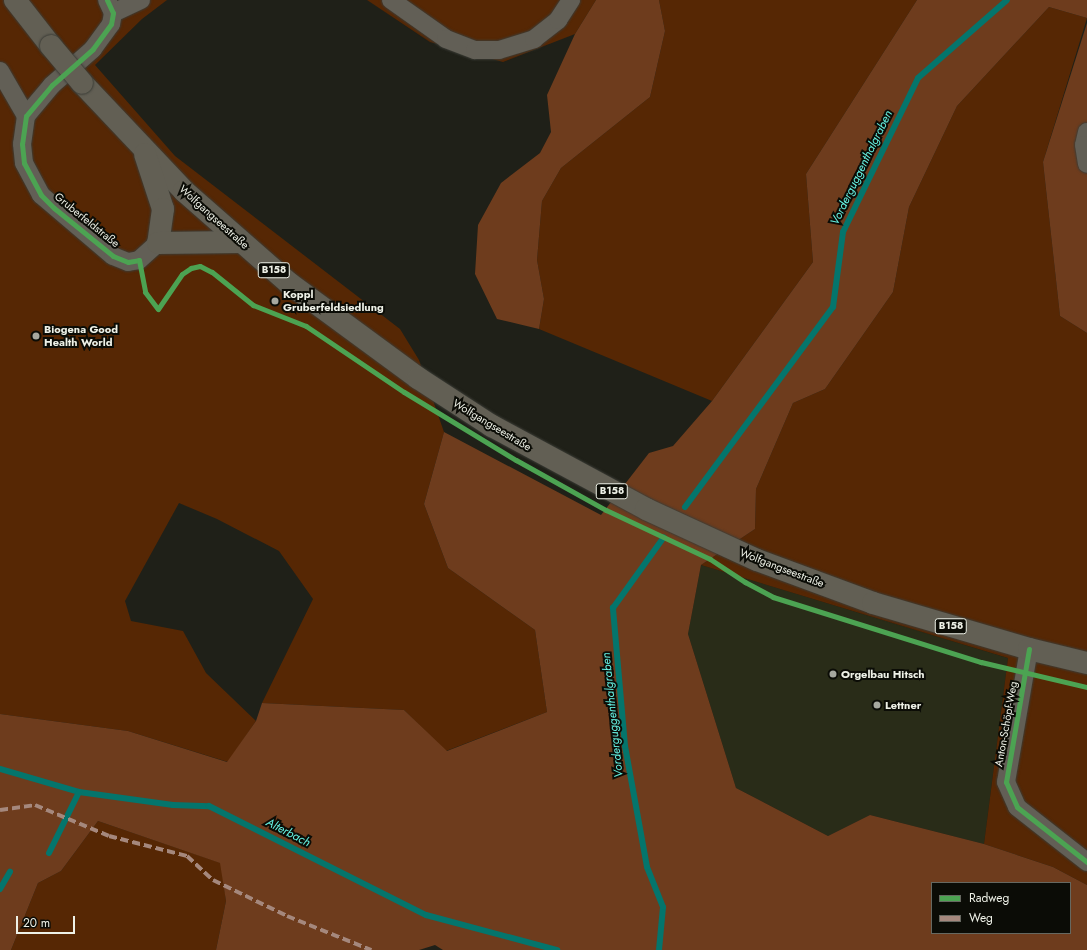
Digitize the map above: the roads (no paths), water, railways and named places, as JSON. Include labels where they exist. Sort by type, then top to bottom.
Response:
[{"type":"main road","name":"Wolfgangseestraße","points":[[15,0],[50,46],[144,151],[240,242],[290,284],[456,404],[540,453],[646,509],[757,560],[873,603],[1029,649],[1087,663]]},
{"type":"main road","points":[[144,151],[163,209],[158,243],[240,242]]},
{"type":"street","points":[[0,71],[26,116],[52,86],[93,49],[111,24],[110,7],[141,0]]},
{"type":"street","points":[[391,0],[446,39],[475,50],[498,50],[534,39],[558,20],[571,0]]},
{"type":"street","name":"Gruberfeldstraße","points":[[26,116],[22,144],[24,163],[41,195],[54,208],[113,256],[128,262],[139,260],[158,243]]},
{"type":"street","points":[[1087,132],[1084,145],[1087,164]]},
{"type":"street","name":"Anton-Schöpf-Weg","points":[[1029,649],[1006,782],[1017,807],[1087,862]]},
{"type":"waterway","name":"Vorderguggenthalgraben","points":[[685,507],[833,307],[843,232],[918,78],[1007,0]]},
{"type":"waterway","name":"Vorderguggenthalgraben","points":[[659,950],[663,907],[647,867],[625,746],[613,608],[664,537]]},
{"type":"waterway","name":"Alterbach","points":[[0,769],[79,792],[173,805],[209,806],[426,915],[557,950]]},
{"type":"waterway","points":[[49,853],[79,792]]},
{"type":"waterway","points":[[0,889],[10,872]]},
{"type":"place","name":"Koppl Gruberfeldsiedlung","points":[[275,301]]},
{"type":"place","name":"Biogena Good Health World","points":[[36,336]]},
{"type":"place","name":"Orgelbau Hitsch","points":[[833,674]]},
{"type":"place","name":"Lettner","points":[[877,705]]}]
